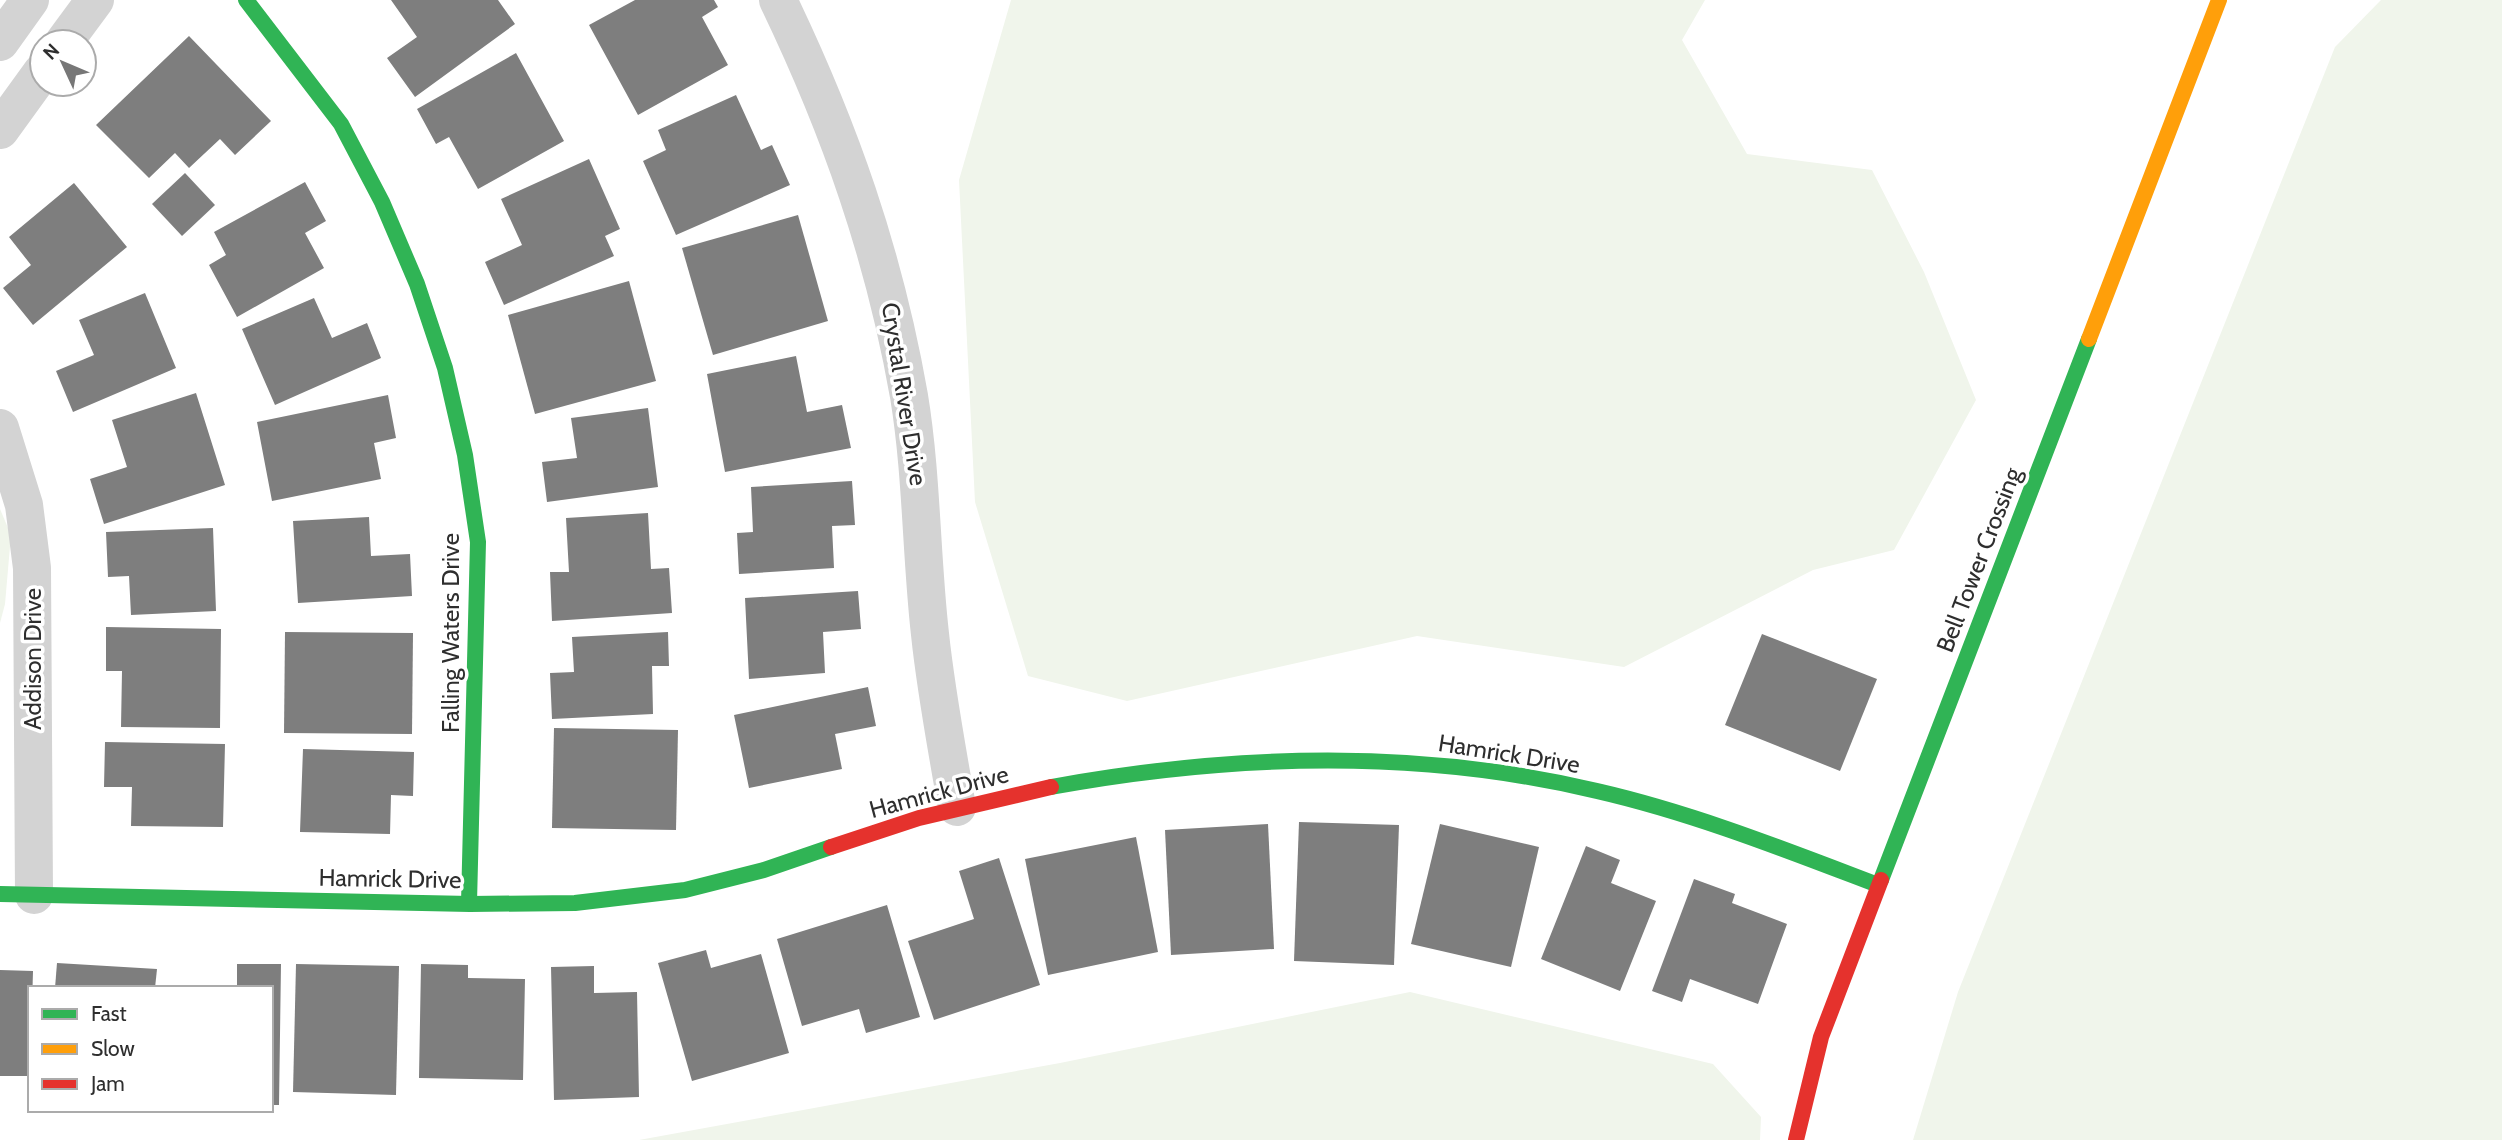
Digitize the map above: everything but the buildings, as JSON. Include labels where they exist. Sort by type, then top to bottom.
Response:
[{"type":"street","points":[[0,41],[30,0]]},
{"type":"street","points":[[74,28],[95,0]]},
{"type":"street","name":"Falling Waters Drive","points":[[246,0],[341,124],[392,225],[417,284],[445,368],[465,455],[478,542],[469,903]]},
{"type":"street","name":"Crystal River Drive","points":[[778,0],[841,139],[874,237],[887,289],[914,436],[930,635],[957,807]]},
{"type":"street","name":"Bell Tower Crossing","points":[[1796,1140],[1821,1037],[2219,0]]},
{"type":"street","points":[[0,130],[28,91]]},
{"type":"street","name":"Addison Drive","points":[[0,428],[24,505],[32,568],[17,894]]},
{"type":"street","name":"Hamrick Drive","points":[[17,894],[563,904],[646,897],[709,886],[771,870],[870,833],[957,807],[1082,781],[1188,766],[1296,760],[1402,762],[1509,773],[1626,799],[1753,838],[1878,885]]},
{"type":"shaded area","points":[[1011,0],[1705,0],[1682,40],[1747,154],[1872,170],[1924,272],[1976,400],[1894,550],[1813,570],[1624,667],[1417,636],[1127,701],[1028,676],[975,502],[959,180]]},
{"type":"shaded area","points":[[2381,0],[2502,0],[2502,1140],[1913,1140],[1958,992],[2335,47]]},
{"type":"shaded area","points":[[0,509],[11,535],[5,604],[0,623]]},
{"type":"shaded area","points":[[1410,992],[1713,1064],[1761,1117],[1760,1140],[639,1140],[1060,1063]]},
{"type":"traffic: fast","points":[[246,0],[341,124],[382,202],[417,284],[445,368],[465,455],[478,542],[469,903]]},
{"type":"traffic: fast","points":[[1881,880],[2089,339]]},
{"type":"traffic: fast","points":[[1051,787],[1119,776],[1256,762],[1393,762],[1461,768],[1529,777],[1633,800],[1739,833],[1878,885]]},
{"type":"traffic: fast","points":[[0,894],[470,904],[575,903],[685,890],[764,870],[831,847]]},
{"type":"traffic: slow","points":[[2089,339],[2219,0]]},
{"type":"traffic: jam","points":[[831,847],[919,818],[1051,787]]},
{"type":"traffic: jam","points":[[1796,1140],[1821,1037],[1881,880]]}]
